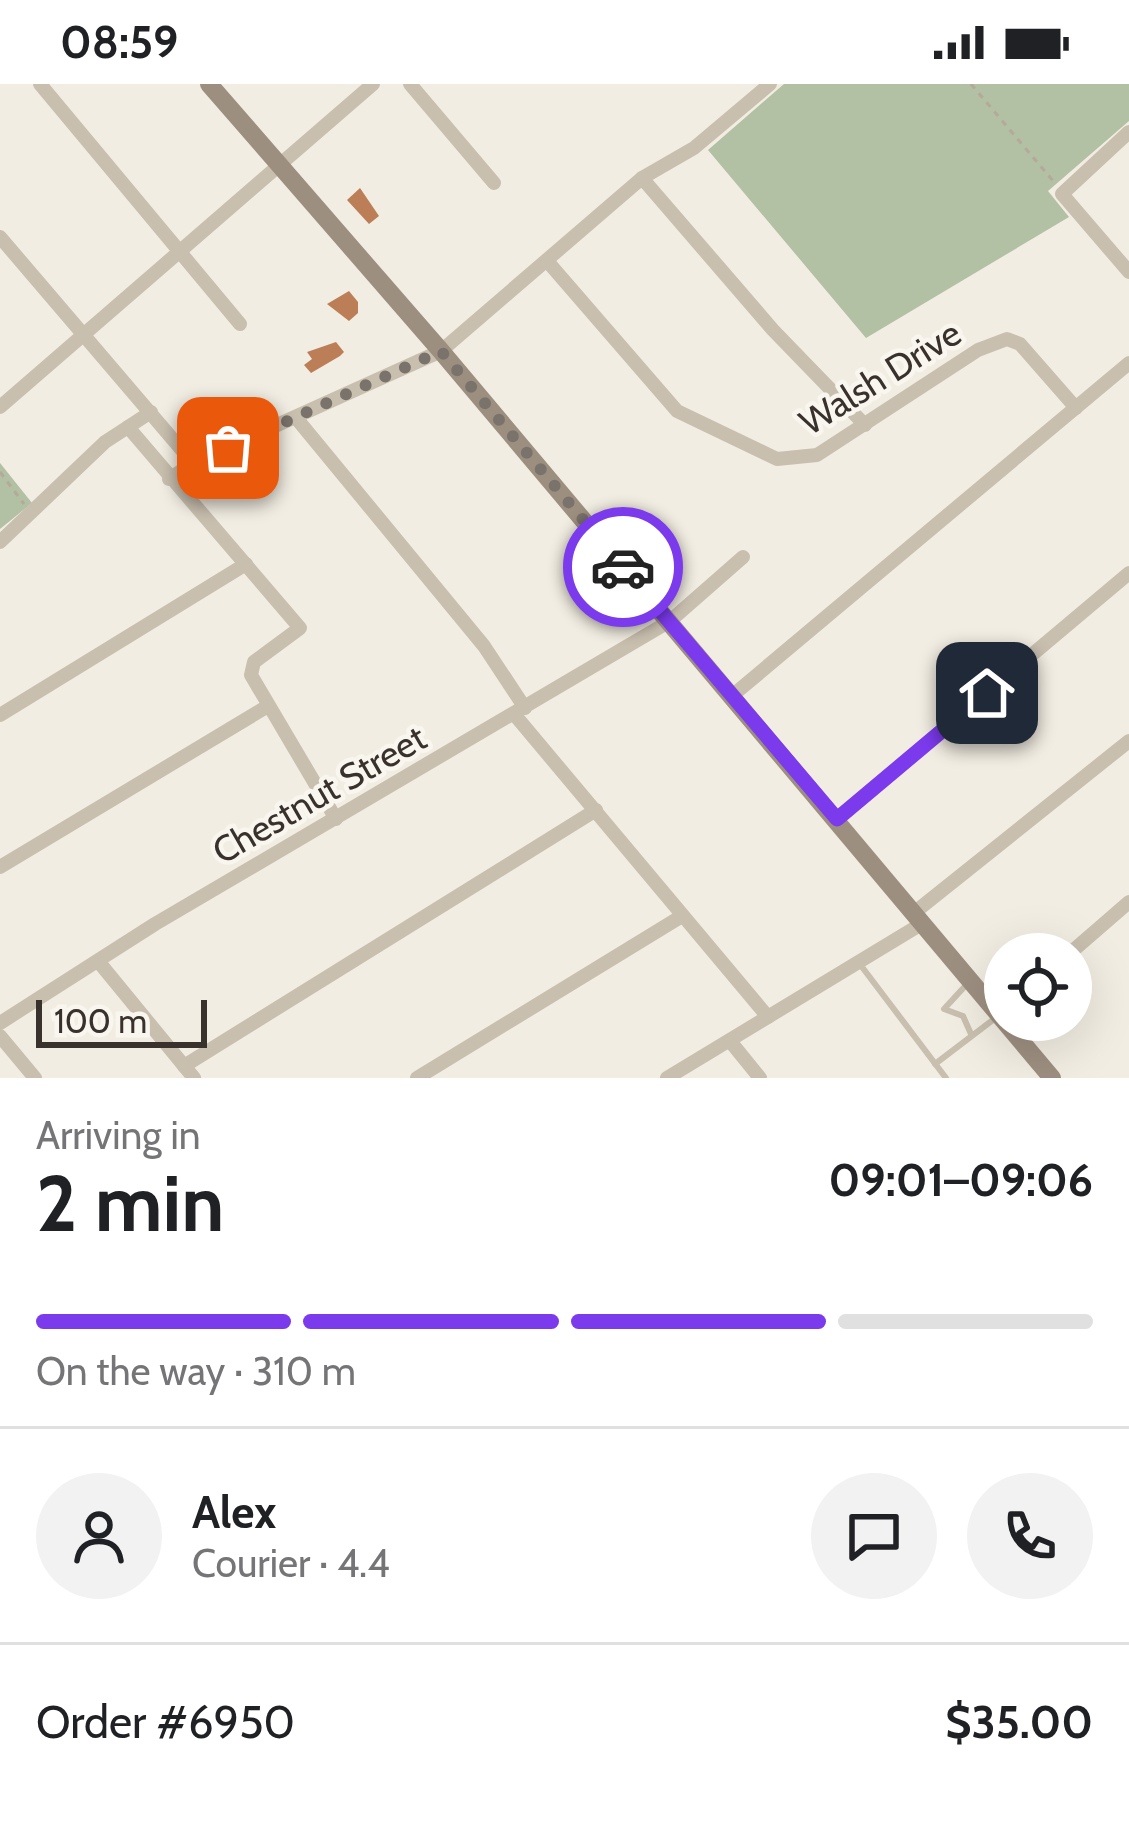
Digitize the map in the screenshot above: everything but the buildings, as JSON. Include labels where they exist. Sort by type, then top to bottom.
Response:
[{"type":"main road","points":[[209,84],[984,993]]},
{"type":"main road","points":[[1026,1041],[1051,1070]]},
{"type":"street","points":[[40,84],[240,324]]},
{"type":"street","points":[[0,407],[373,84]]},
{"type":"street","points":[[410,84],[494,183]]},
{"type":"street","points":[[169,479],[193,463],[441,351],[642,178],[694,148],[770,84]]},
{"type":"street","points":[[1128,270],[1062,193],[1129,133]]},
{"type":"street","points":[[642,178],[773,330],[865,425]]},
{"type":"street","points":[[0,236],[193,463]]},
{"type":"street","name":"Walsh Drive","points":[[548,262],[659,394],[696,424],[766,456],[791,460],[817,455],[978,350],[1006,339],[1019,344],[1076,408]]},
{"type":"street","points":[[733,695],[1129,363]]},
{"type":"street","points":[[0,542],[128,427],[151,412]]},
{"type":"street","points":[[297,419],[484,646],[519,711],[596,810],[768,1017]]},
{"type":"street","points":[[128,427],[300,628],[251,668],[268,706],[336,819]]},
{"type":"street","name":"Chestnut Street","points":[[0,1023],[670,621],[742,557]]},
{"type":"street","points":[[0,715],[246,564]]},
{"type":"street","points":[[837,819],[1129,573]]},
{"type":"street","points":[[0,867],[268,706]]},
{"type":"street","points":[[667,1078],[859,963],[1129,741]]},
{"type":"street","points":[[98,961],[189,1072],[596,810]]},
{"type":"street","points":[[1092,935],[1129,902]]},
{"type":"street","points":[[417,1078],[682,916]]},
{"type":"street","points":[[0,1036],[35,1078]]},
{"type":"street","points":[[730,1041],[760,1078]]},
{"type":"lane","points":[[859,963],[946,1078]]},
{"type":"lane","points":[[971,980],[944,1009],[963,1016],[971,1034]]},
{"type":"lane","points":[[935,1064],[984,1024]]},
{"type":"path","points":[[970,84],[1062,193]]},
{"type":"path","points":[[0,472],[32,514]]},
{"type":"green space","points":[[784,84],[1129,84],[1129,121],[1048,191],[1069,217],[866,338],[708,150]]},
{"type":"green space","points":[[0,463],[32,503],[0,529]]},
{"type":"way so far","points":[[228,448],[441,351],[623,567]]},
{"type":"route","points":[[623,567],[837,819],[987,693]]}]
